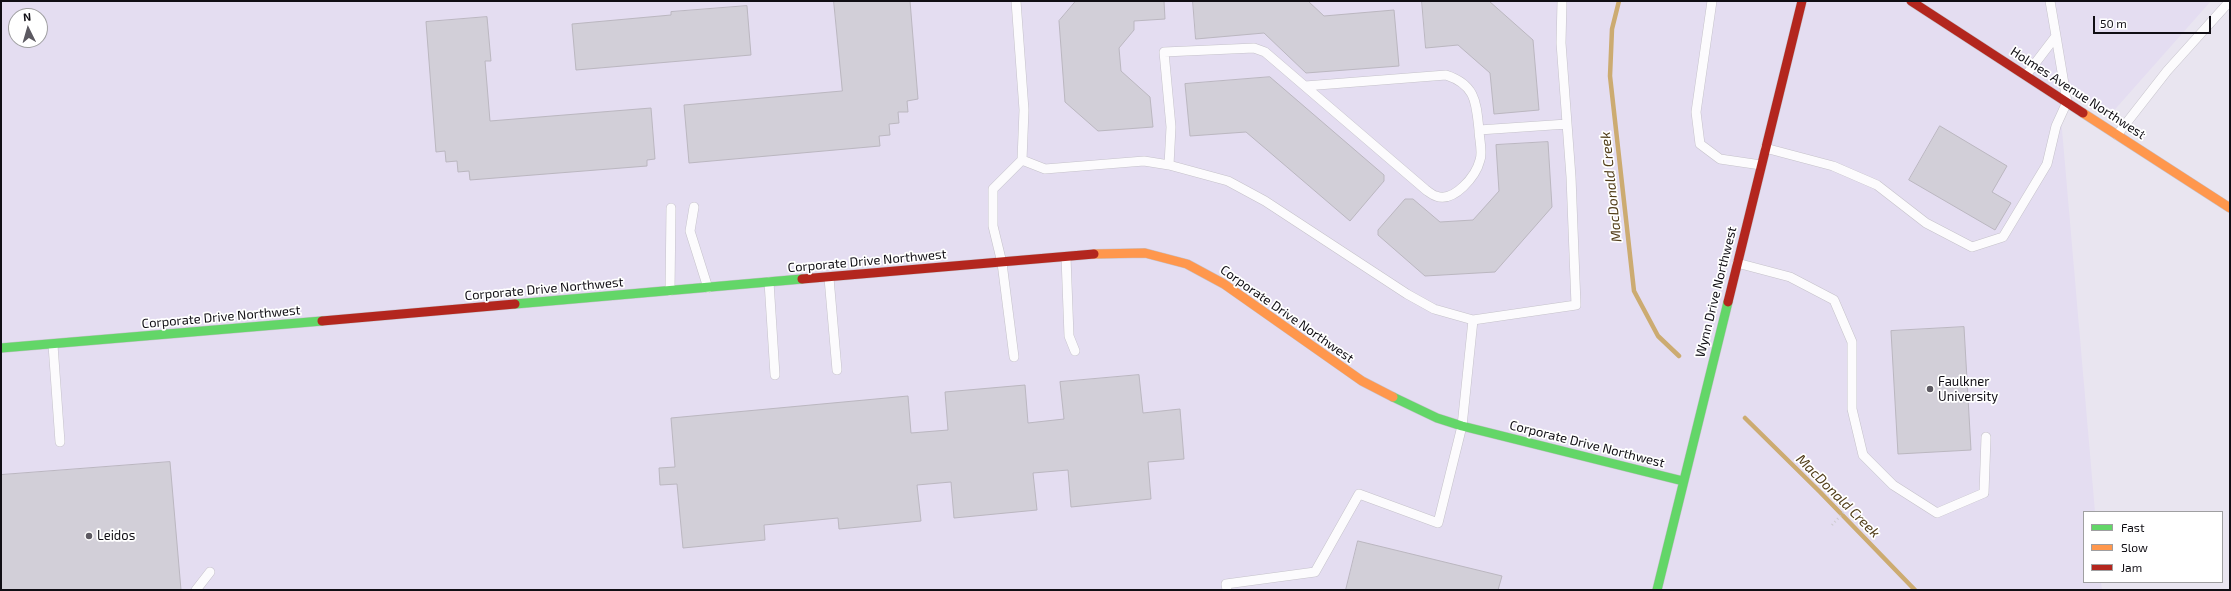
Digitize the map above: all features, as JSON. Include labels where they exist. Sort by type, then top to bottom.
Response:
[{"type":"street","name":"Wynn Drive Northwest","points":[[1657,590],[1802,1]]},
{"type":"street","name":"Holmes Avenue Northwest","points":[[1911,1],[2027,74],[2067,102],[2230,208]]},
{"type":"street","name":"Corporate Drive Northwest","points":[[1,348],[53,345],[1126,252],[1145,253],[1187,264],[1224,284],[1362,381],[1412,407],[1462,426],[1683,481]]},
{"type":"lane","points":[[1014,357],[1002,263],[993,226],[993,189],[1022,160],[1024,110],[1016,1]]},
{"type":"lane","points":[[1022,160],[1045,169],[1144,162],[1169,165],[1228,181],[1265,201],[1407,294],[1434,309],[1473,320],[1576,306],[1567,124],[1561,43],[1562,1]]},
{"type":"lane","points":[[1712,1],[1696,112],[1700,144],[1720,159],[1761,165]]},
{"type":"lane","points":[[1765,148],[1833,166],[1877,185],[1926,223],[1972,247],[2003,237],[2031,187],[2047,164],[2056,126],[2067,102],[2050,1]]},
{"type":"lane","points":[[2118,135],[2167,71],[2230,1]]},
{"type":"lane","points":[[2027,74],[2056,36]]},
{"type":"lane","points":[[1169,165],[1171,127],[1164,52],[1254,48],[1265,52],[1426,190],[1436,196],[1447,197],[1458,192],[1472,175],[1480,160],[1476,101],[1471,92],[1456,79],[1446,75],[1305,86]]},
{"type":"lane","points":[[1479,130],[1567,124]]},
{"type":"lane","points":[[694,207],[690,231],[708,288]]},
{"type":"lane","points":[[670,291],[671,208]]},
{"type":"lane","points":[[1066,257],[1069,336],[1075,351]]},
{"type":"lane","points":[[1737,263],[1790,277],[1834,300],[1852,342],[1852,408],[1863,455],[1893,485],[1937,513],[1984,493],[1986,437]]},
{"type":"lane","points":[[829,278],[837,370]]},
{"type":"lane","points":[[769,282],[775,375]]},
{"type":"lane","points":[[1227,590],[1226,584],[1315,572],[1359,494],[1438,523],[1462,426],[1473,320]]},
{"type":"lane","points":[[53,345],[60,442]]},
{"type":"lane","points":[[196,590],[210,572]]},
{"type":"path","points":[[1832,525],[1851,504]]},
{"type":"shaded area","points":[[1,1],[2211,1],[2110,115],[2058,83],[2095,511],[2083,511],[2083,583],[2101,583],[2102,590],[1,590]]},
{"type":"building","points":[[834,1],[910,1],[918,99],[907,101],[908,112],[898,112],[899,123],[889,124],[890,135],[879,136],[880,146],[689,163],[684,105],[842,91]]},
{"type":"building","points":[[1076,1],[1164,1],[1165,19],[1134,21],[1134,30],[1119,48],[1121,71],[1150,97],[1153,127],[1098,131],[1065,102],[1059,21]]},
{"type":"building","points":[[1193,1],[1308,1],[1324,16],[1394,10],[1399,66],[1306,73],[1264,33],[1196,39]]},
{"type":"building","points":[[1422,1],[1489,1],[1533,40],[1539,110],[1494,114],[1490,73],[1458,45],[1426,48]]},
{"type":"building","points":[[747,6],[751,55],[576,70],[572,24],[671,15],[671,12]]},
{"type":"building","points":[[487,17],[491,61],[485,61],[490,121],[651,108],[655,159],[647,160],[647,166],[470,180],[469,171],[458,172],[457,161],[446,162],[445,151],[436,152],[426,22]]},
{"type":"building","points":[[1270,77],[1384,175],[1384,181],[1350,221],[1246,132],[1190,136],[1185,84]]},
{"type":"building","points":[[1940,126],[2007,166],[1992,192],[2011,203],[1995,230],[1909,180]]},
{"type":"building","points":[[1548,142],[1552,207],[1495,272],[1425,276],[1378,235],[1378,230],[1405,199],[1413,199],[1440,222],[1473,220],[1499,191],[1496,145]]},
{"type":"building","points":[[1964,327],[1971,450],[1898,454],[1891,331]]},
{"type":"building","points":[[1139,375],[1143,413],[1180,409],[1184,459],[1148,462],[1151,499],[1071,507],[1068,470],[1033,473],[1037,510],[954,518],[951,482],[917,485],[921,521],[839,529],[838,518],[764,525],[765,540],[683,548],[677,484],[660,485],[659,468],[675,467],[671,418],[908,396],[911,433],[948,430],[945,392],[1025,385],[1028,423],[1064,419],[1060,382]]},
{"type":"building","name":"Leidos","points":[[170,462],[181,590],[1,590],[1,475]]},
{"type":"building","points":[[1358,541],[1502,576],[1498,590],[1346,590]]},
{"type":"waterway","name":"MacDonald Creek","points":[[1619,1],[1612,29],[1610,76],[1634,291],[1658,336],[1679,356]]},
{"type":"waterway","name":"MacDonald Creek","points":[[1745,418],[1820,492],[1915,590]]},
{"type":"traffic: fast","points":[[515,304],[802,279]]},
{"type":"traffic: fast","points":[[1657,590],[1728,302]]},
{"type":"traffic: fast","points":[[1,348],[322,321]]},
{"type":"traffic: fast","points":[[1393,397],[1437,418],[1462,426],[1683,481]]},
{"type":"traffic: slow","points":[[2083,113],[2230,208]]},
{"type":"traffic: slow","points":[[1094,254],[1145,253],[1187,264],[1224,284],[1362,381],[1393,397]]},
{"type":"traffic: jam","points":[[1728,302],[1802,1]]},
{"type":"traffic: jam","points":[[1911,1],[2083,113]]},
{"type":"traffic: jam","points":[[802,279],[1094,254]]},
{"type":"traffic: jam","points":[[322,321],[515,304]]},
{"type":"place","name":"Faulkner University","points":[[1930,389]]},
{"type":"place","name":"Leidos","points":[[89,536]]}]
